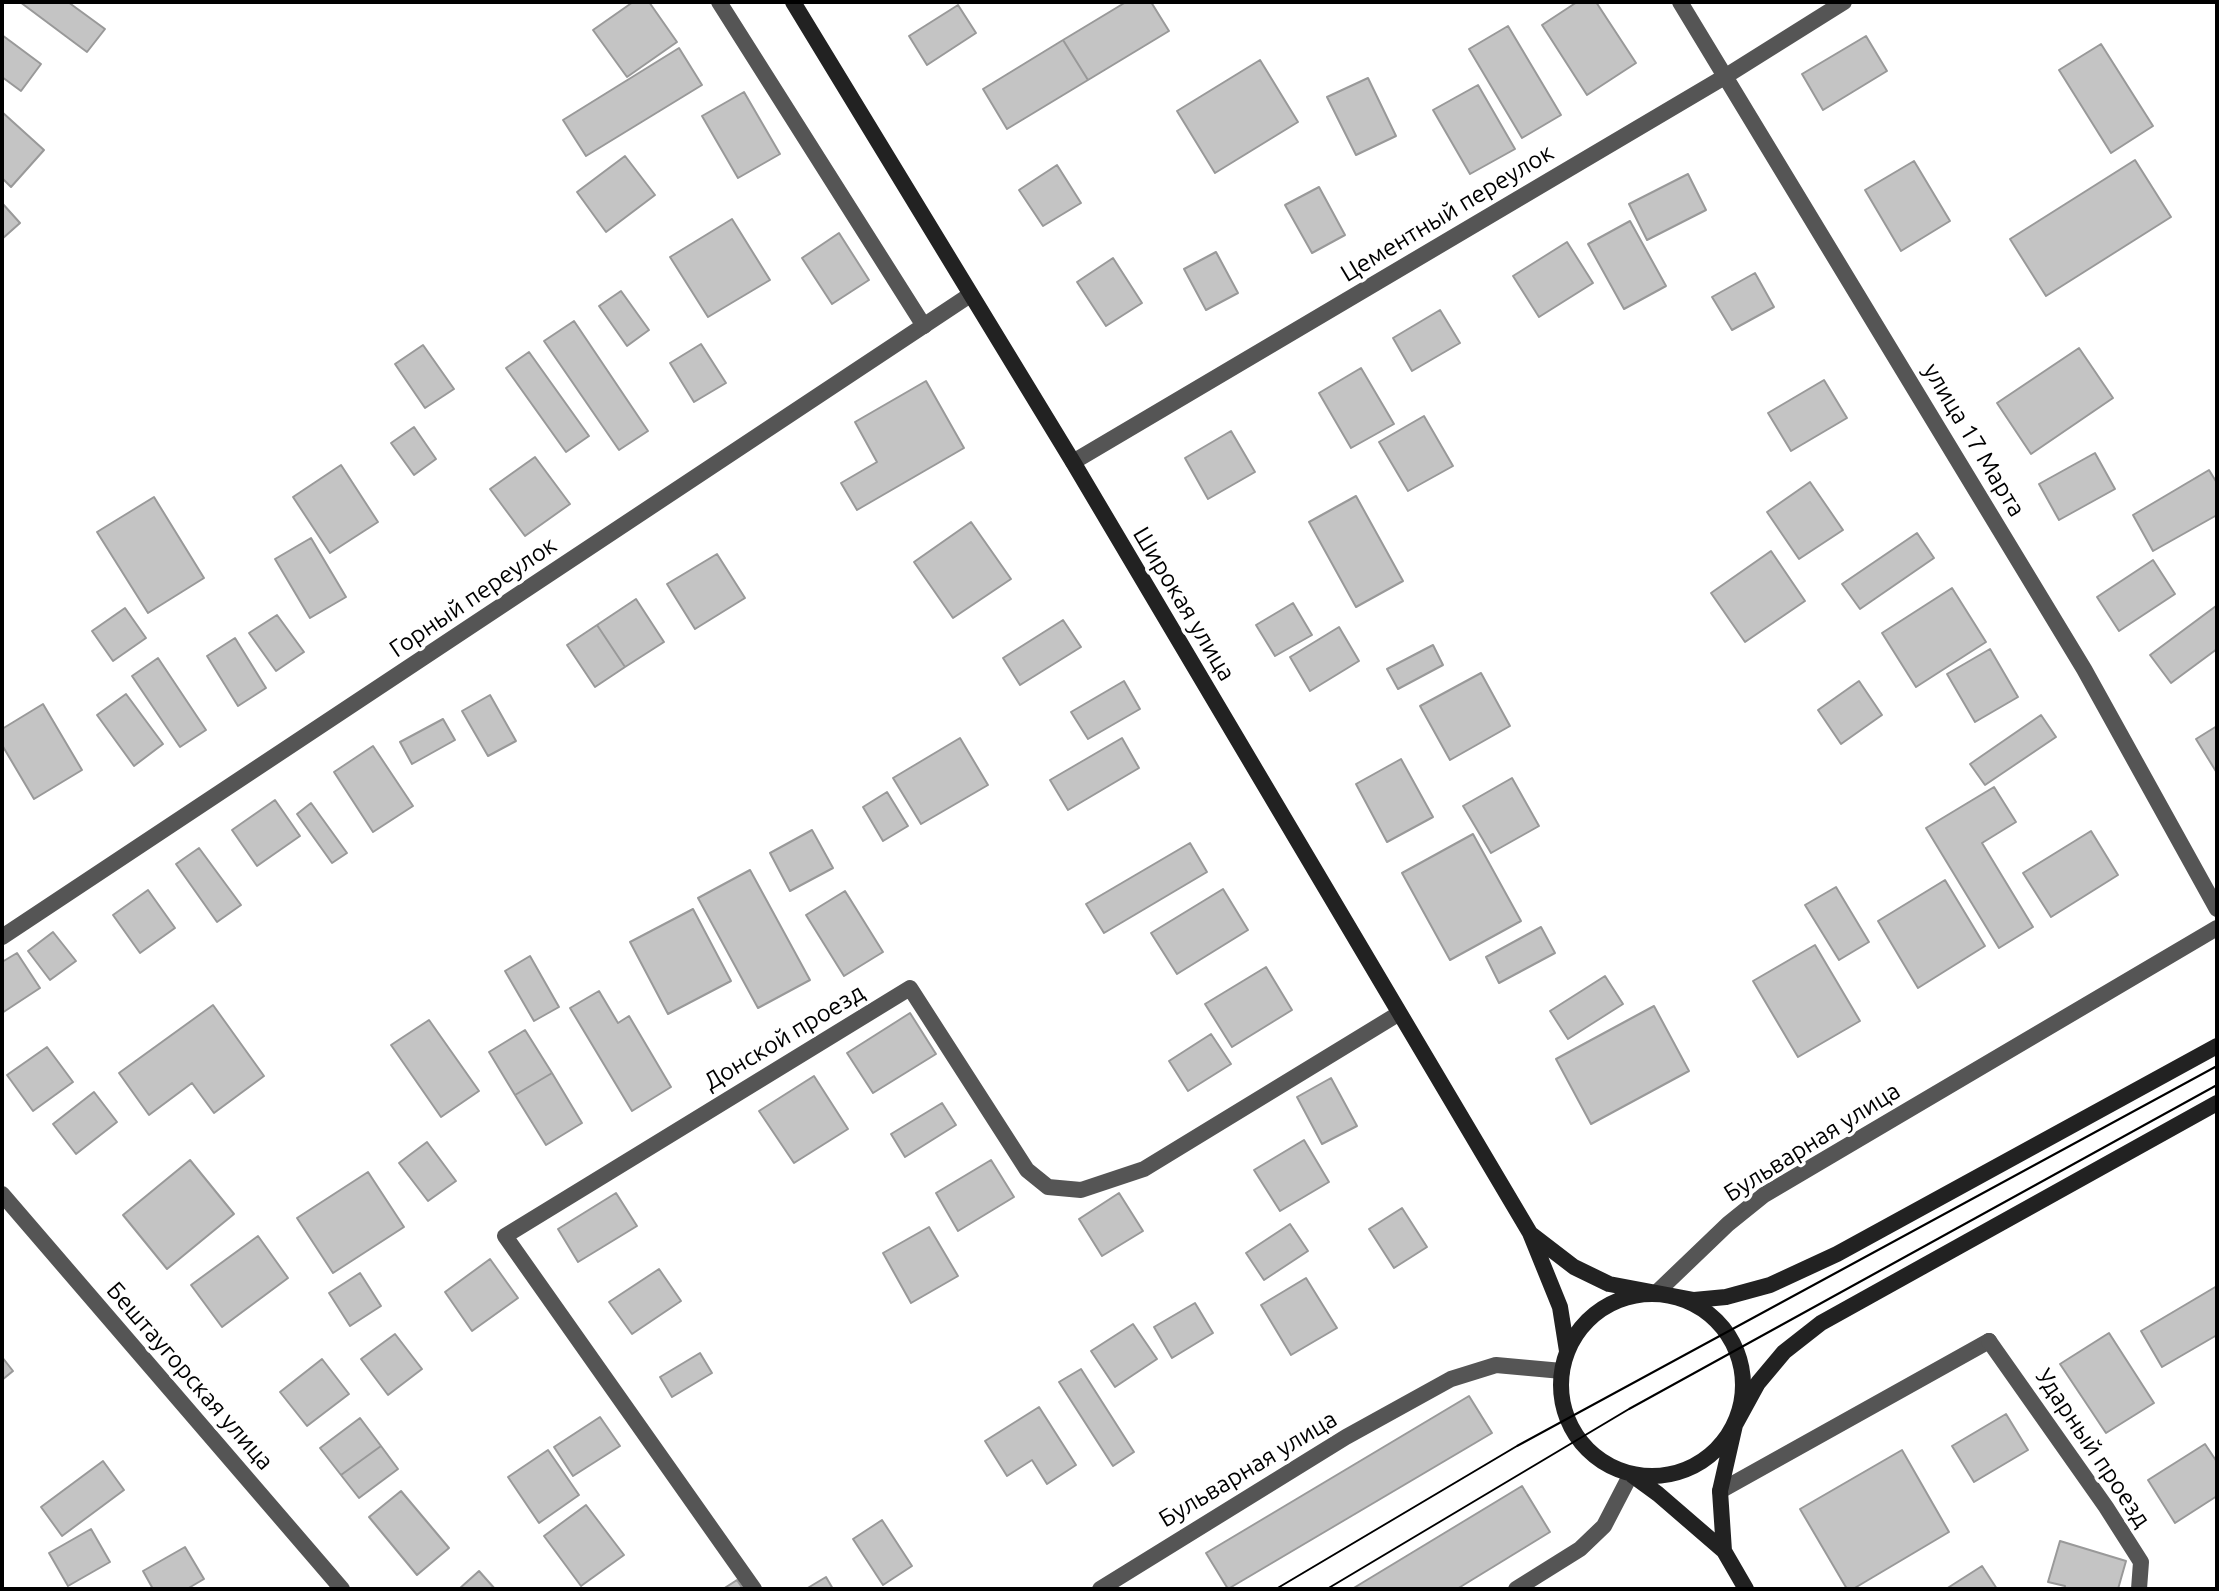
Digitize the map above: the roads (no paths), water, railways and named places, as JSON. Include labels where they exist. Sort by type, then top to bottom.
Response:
[{"type":"main road","name":"Широкая улица","points":[[793,2],[1073,462],[1530,1233],[1560,1307],[1567,1351]]},
{"type":"main road","points":[[1746,1589],[1724,1551],[1631,1474],[1605,1464],[1585,1447],[1569,1425],[1562,1398],[1562,1371],[1567,1351],[1581,1327],[1602,1308],[1627,1297],[1655,1294],[1694,1300],[1726,1297],[1770,1285],[1837,1254],[2217,1046]]},
{"type":"main road","points":[[1631,1474],[1655,1476],[1680,1472],[1703,1461],[1721,1445],[1758,1383],[1784,1352],[1821,1323],[2217,1103]]},
{"type":"main road","name":"Широкая улица","points":[[1530,1233],[1574,1267],[1609,1284],[1655,1294]]},
{"type":"main road","points":[[1655,1294],[1684,1299],[1711,1315],[1730,1337],[1742,1365],[1743,1395],[1720,1491],[1724,1551]]},
{"type":"street","points":[[719,2],[924,326]]},
{"type":"street","name":"улица 17 Марта","points":[[1680,2],[2076,656],[2217,909]]},
{"type":"street","name":"Цементный переулок","points":[[1073,462],[1726,76],[1844,2]]},
{"type":"street","name":"Горный переулок","points":[[2,937],[970,295]]},
{"type":"street","name":"Бульварная улица","points":[[1655,1294],[1728,1224],[1764,1195],[2217,928]]},
{"type":"street","name":"Донской проезд","points":[[754,1589],[505,1236],[910,988],[1027,1170],[1048,1187],[1081,1190],[1144,1169],[1398,1014]]},
{"type":"street","name":"Бештаугорская улица","points":[[2,1194],[342,1589]]},
{"type":"street","name":"Ударный проезд","points":[[1720,1491],[1989,1341],[2141,1562],[2139,1589]]},
{"type":"street","name":"Бульварная улица","points":[[1100,1589],[1346,1437],[1451,1379],[1496,1365],[1562,1371]]},
{"type":"street","points":[[1516,1589],[1580,1549],[1604,1526],[1631,1474]]},
{"type":"tram line","points":[[1276,1589],[1517,1446],[2217,1066]]},
{"type":"tram line","points":[[1327,1589],[1629,1409],[2217,1085]]}]
